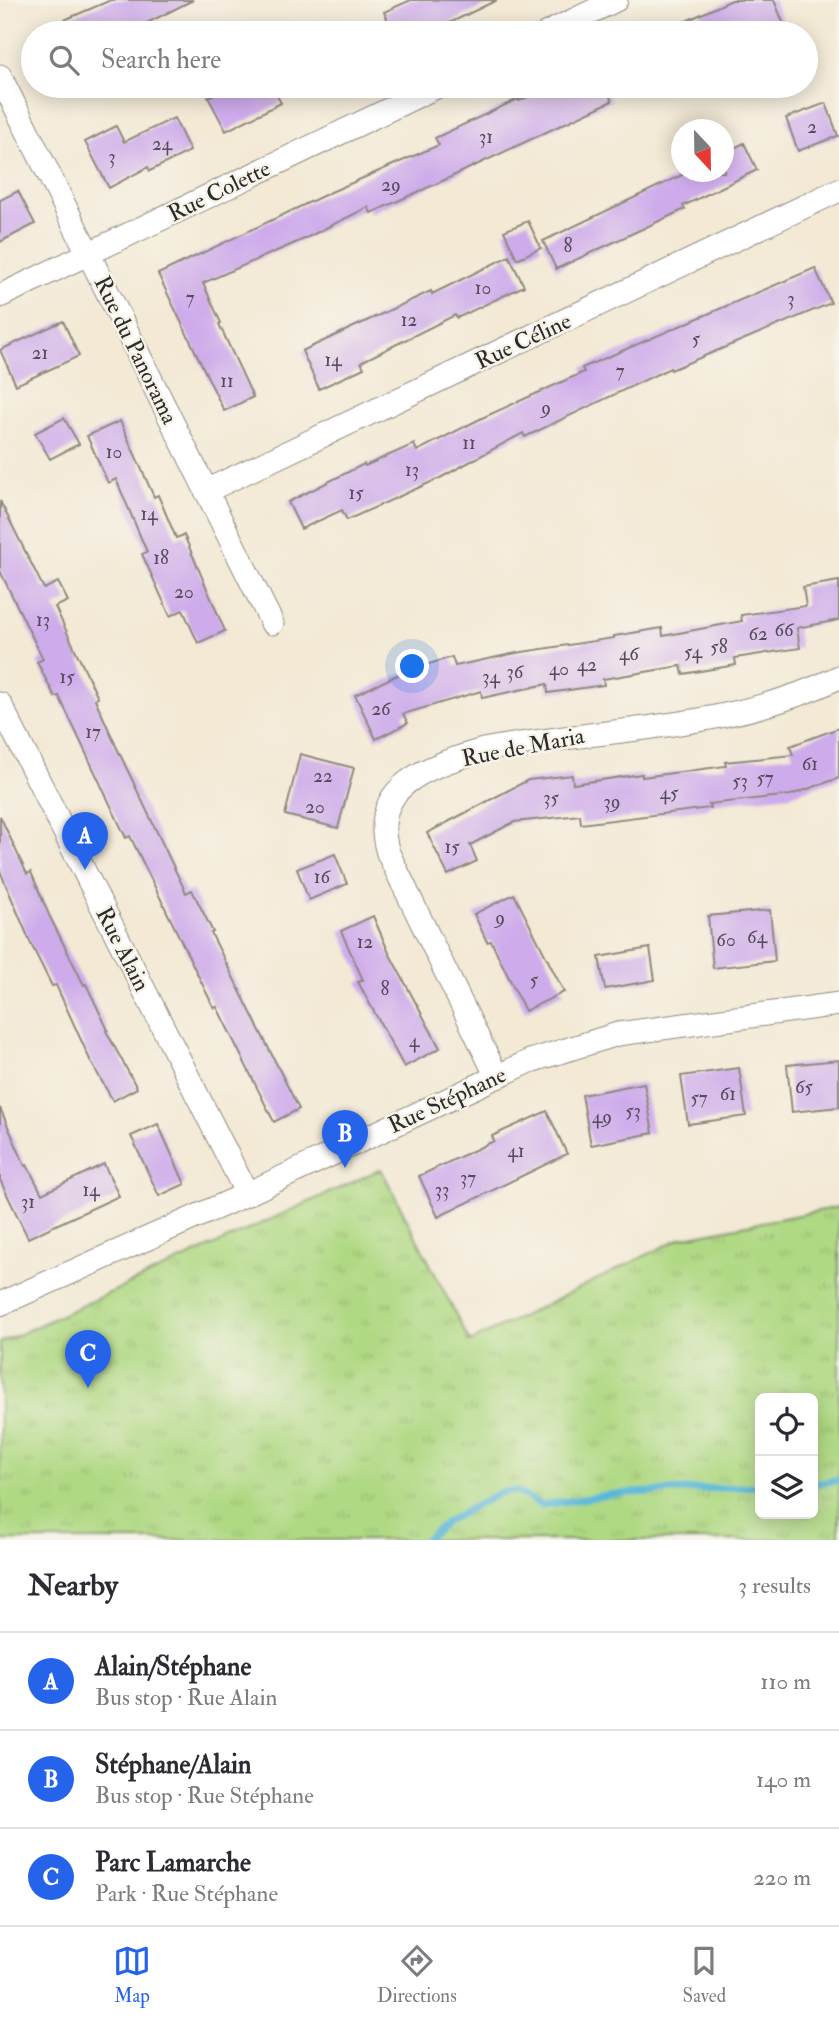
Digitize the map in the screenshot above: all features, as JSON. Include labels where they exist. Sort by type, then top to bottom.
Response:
[{"type":"street","points":[[572,21],[616,0]]},
{"type":"street","name":"Rue du Panorama","points":[[0,76],[272,623]]},
{"type":"street","name":"Rue Colette","points":[[0,296],[413,98]]},
{"type":"street","name":"Rue Céline","points":[[206,492],[839,190]]},
{"type":"street","name":"Rue de Maria","points":[[497,1077],[388,853],[383,825],[391,798],[402,785],[456,758],[483,750],[726,716],[775,703],[839,677]]},
{"type":"street","name":"Rue Alain","points":[[0,704],[247,1194]]},
{"type":"street","name":"Rue Stéphane","points":[[0,1304],[247,1194],[530,1060],[618,1034],[839,1004]]},
{"type":"green space","points":[[381,1169],[470,1342],[681,1238],[839,1207],[839,1540],[0,1540],[0,1343]]},
{"type":"building","points":[[111,0],[193,0],[151,21],[62,21]]},
{"type":"building","points":[[411,0],[497,0],[454,21],[388,21],[384,12]]},
{"type":"building","points":[[732,0],[774,0],[783,21],[686,21]]},
{"type":"building","points":[[209,98],[278,98],[281,103],[226,131]]},
{"type":"building","points":[[525,98],[611,98],[612,101],[371,213],[368,207],[302,240],[203,283],[253,397],[224,411],[158,274],[331,192],[439,145],[435,138],[518,99],[519,101]]},
{"type":"building","points":[[826,103],[838,136],[798,151],[786,118]]},
{"type":"building","points":[[174,118],[190,151],[150,171],[148,167],[109,188],[85,142],[116,126],[124,142]]},
{"type":"building","points":[[744,143],[757,170],[734,181],[734,148]]},
{"type":"building","points":[[671,180],[732,182],[683,206],[685,209],[556,269],[543,241]]},
{"type":"building","points":[[18,191],[35,224],[0,242],[0,200]]},
{"type":"building","points":[[528,221],[541,248],[517,259],[504,231]]},
{"type":"building","points":[[509,256],[524,286],[457,318],[455,315],[361,362],[364,368],[319,389],[302,351],[431,291],[432,294]]},
{"type":"building","points":[[815,268],[831,303],[671,370],[670,368],[525,437],[523,433],[440,478],[347,520],[342,510],[301,529],[288,502],[364,464],[365,466],[414,444],[417,451],[584,372],[582,368]]},
{"type":"building","points":[[63,321],[79,356],[16,385],[0,350]]},
{"type":"building","points":[[64,418],[79,444],[50,459],[35,433]]},
{"type":"building","points":[[120,421],[154,497],[158,495],[176,538],[184,535],[225,631],[198,643],[183,610],[170,616],[142,554],[147,552],[116,479],[108,483],[87,436]]},
{"type":"building","points":[[0,501],[44,589],[58,582],[68,601],[55,607],[98,698],[95,699],[116,746],[186,893],[192,890],[299,1109],[274,1122],[217,1007],[214,1008],[130,836],[126,838],[59,696],[55,697],[37,662],[43,659],[0,571]]},
{"type":"building","points":[[839,581],[839,620],[797,628],[800,648],[735,658],[736,665],[683,674],[681,666],[603,679],[604,685],[548,693],[547,684],[482,698],[481,691],[403,714],[408,723],[376,739],[355,695],[406,671],[452,657],[455,666],[662,628],[663,636],[742,621],[741,615],[806,606],[803,587]]},
{"type":"building","points":[[839,728],[839,778],[791,795],[709,804],[710,808],[581,824],[580,815],[514,822],[470,845],[477,861],[448,875],[427,833],[528,780],[572,775],[573,784],[726,766],[725,762],[793,755],[790,746]]},
{"type":"building","points":[[300,754],[354,768],[338,828],[285,815]]},
{"type":"building","points":[[0,816],[27,874],[31,872],[49,915],[137,1088],[113,1101],[91,1062],[56,985],[52,986],[31,944],[0,871]]},
{"type":"building","points":[[335,854],[347,884],[309,900],[297,869]]},
{"type":"building","points":[[514,894],[564,992],[525,1011],[491,941],[487,942],[474,914]]},
{"type":"building","points":[[770,910],[775,961],[713,968],[708,916]]},
{"type":"building","points":[[373,916],[389,953],[440,1048],[404,1067],[358,982],[363,980],[341,931]]},
{"type":"building","points":[[650,948],[655,980],[605,989],[599,957]]},
{"type":"building","points":[[839,1060],[839,1107],[792,1112],[787,1065]]},
{"type":"building","points":[[739,1068],[746,1116],[688,1124],[681,1076]]},
{"type":"building","points":[[644,1083],[653,1133],[591,1145],[582,1095]]},
{"type":"building","points":[[0,1108],[25,1166],[27,1165],[42,1194],[104,1164],[119,1196],[28,1238],[0,1180]]},
{"type":"building","points":[[547,1111],[567,1154],[438,1217],[419,1176],[494,1141],[492,1136]]},
{"type":"building","points":[[158,1124],[185,1184],[159,1196],[131,1136]]},
{"type":"waterway","points":[[818,1483],[839,1480]]},
{"type":"waterway","points":[[425,1540],[446,1522],[501,1492],[516,1491],[541,1505],[615,1494],[755,1486]]},
{"type":"place","name":"Alain/Stéphane","points":[[85,870]]},
{"type":"place","name":"Stéphane/Alain","points":[[345,1168]]},
{"type":"place","name":"Parc Lamarche","points":[[88,1388]]}]
